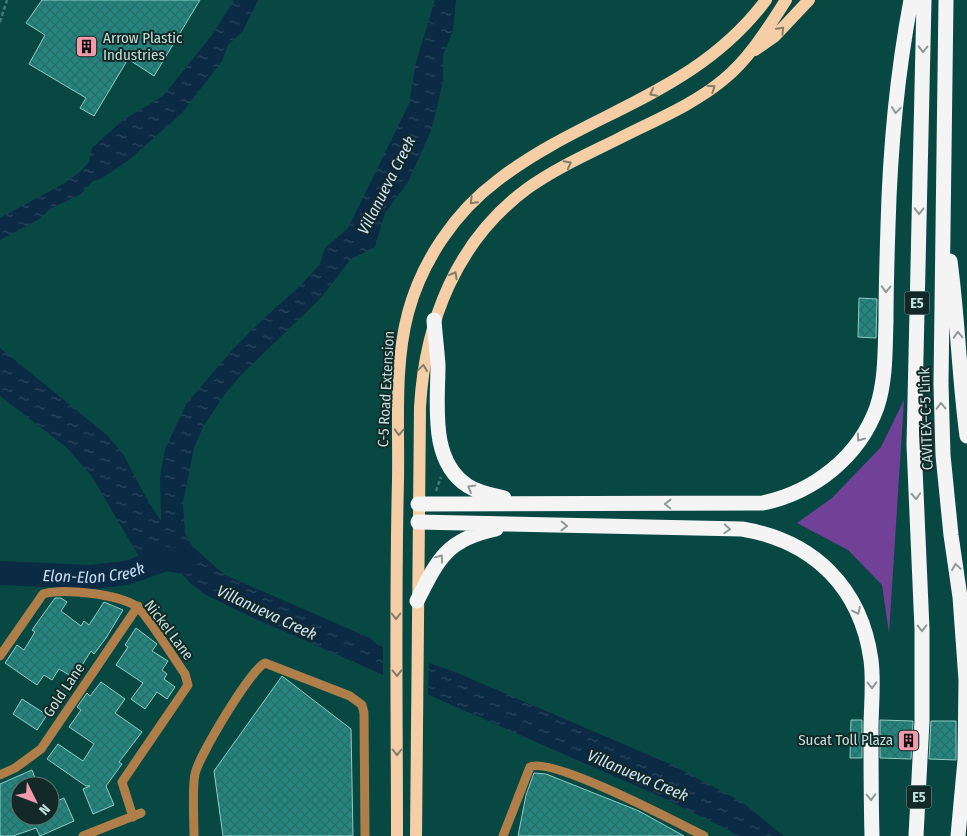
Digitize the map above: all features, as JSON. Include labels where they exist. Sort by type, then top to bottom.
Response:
[{"type":"highway","points":[[418,504],[763,503],[788,496],[823,477],[844,459],[860,439],[876,407],[883,379],[889,192],[903,44],[911,0]]},
{"type":"highway","name":"CAVITEX–C-5 Link","points":[[916,836],[922,721],[922,629],[914,445],[924,0]]},
{"type":"highway","name":"CAVITEX–C-5 Link","points":[[946,0],[941,384],[943,455],[951,536],[960,597],[966,680],[965,750],[958,836]]},
{"type":"highway","points":[[944,222],[957,312],[958,350],[967,436]]},
{"type":"highway","points":[[434,320],[438,365],[438,426],[442,448],[449,465],[462,482],[479,492],[535,504]]},
{"type":"highway","points":[[418,522],[742,530],[773,537],[798,548],[828,570],[844,587],[857,610],[866,636],[871,662],[872,836]]},
{"type":"highway","points":[[417,601],[436,563],[451,547],[479,534],[516,525]]},
{"type":"main road","points":[[749,54],[786,0]]},
{"type":"main road","points":[[416,836],[416,649],[421,384],[434,320],[449,284],[468,251],[517,196],[559,169],[696,98],[723,80],[749,54],[775,36],[809,0]]},
{"type":"main road","name":"C-5 Road Extension","points":[[397,836],[396,642],[399,400],[402,345],[408,312],[432,256],[462,214],[495,181],[561,140],[688,73],[722,49],[762,3]]},
{"type":"street","name":"Nickel Lane","points":[[0,656],[43,594],[52,592],[107,596],[138,606],[185,674],[188,685],[122,782],[137,815],[83,836]]},
{"type":"street","name":"Gold Lane","points":[[0,773],[41,750],[138,606]]},
{"type":"street","points":[[194,836],[195,775],[203,753],[245,684],[258,666],[265,663],[350,696],[362,705],[364,713],[365,836]]},
{"type":"street","points":[[503,836],[530,767],[540,765],[582,778],[704,836]]},
{"type":"path","points":[[0,22],[7,0]]},
{"type":"path","points":[[434,497],[444,470]]},
{"type":"shaded area","points":[[904,400],[889,633],[882,585],[848,550],[797,523],[832,498],[881,447]]},
{"type":"water","points":[[234,0],[258,0],[243,31],[228,45],[222,61],[182,113],[129,160],[101,179],[93,181],[81,194],[50,209],[39,219],[0,240],[0,218],[63,184],[80,172],[89,162],[92,148],[104,137],[123,120],[163,96],[212,35]]},
{"type":"water","name":"Villanueva Creek","points":[[435,0],[456,0],[453,30],[443,55],[443,82],[431,131],[408,182],[385,213],[375,247],[351,259],[320,299],[241,375],[225,394],[203,427],[194,448],[183,503],[185,533],[192,546],[225,575],[370,638],[378,645],[455,672],[670,764],[742,802],[784,836],[736,836],[729,830],[659,796],[249,616],[206,595],[191,584],[176,567],[138,555],[91,475],[65,446],[0,396],[0,348],[107,435],[123,454],[161,521],[160,477],[165,449],[187,403],[233,349],[300,286],[320,264],[325,248],[348,228],[409,104],[416,62]]},
{"type":"pier","points":[[383,644],[429,659],[428,698],[383,678]]},
{"type":"building","name":"Arrow Plastic Industries","points":[[42,0],[200,0],[154,76],[128,59],[94,116],[80,108],[86,98],[29,64],[45,35],[26,23]]},
{"type":"building","points":[[859,298],[877,299],[876,338],[858,337]]},
{"type":"building","points":[[55,598],[61,598],[67,602],[61,611],[81,626],[84,621],[89,625],[104,602],[123,610],[106,638],[94,654],[91,651],[74,678],[59,669],[52,680],[44,675],[37,685],[5,663],[17,645],[24,650],[35,632],[32,630]]},
{"type":"building","points":[[136,628],[157,644],[152,651],[168,661],[162,670],[167,674],[164,679],[175,687],[167,699],[157,692],[145,709],[131,699],[143,683],[116,665],[128,647],[125,645]]},
{"type":"building","points":[[282,676],[351,729],[353,836],[223,836],[214,771]]},
{"type":"building","points":[[101,682],[125,699],[115,713],[142,732],[119,762],[122,764],[106,786],[114,805],[93,814],[83,789],[90,786],[86,786],[47,759],[58,744],[83,761],[94,744],[69,727],[81,710],[77,707],[87,693],[90,696]]},
{"type":"building","points":[[22,699],[47,715],[37,730],[13,714]]},
{"type":"building","points":[[851,720],[862,720],[862,758],[850,758]]},
{"type":"building","points":[[880,720],[913,721],[911,759],[880,758]]},
{"type":"building","points":[[931,721],[956,721],[956,760],[929,759]]},
{"type":"building","points":[[32,770],[34,776],[18,776]]},
{"type":"building","points":[[534,773],[546,774],[639,811],[684,836],[518,836],[526,795]]},
{"type":"building","points":[[10,780],[10,826],[60,826],[60,800],[64,798],[74,821],[40,836],[36,828],[13,836],[0,836],[0,784]]},
{"type":"waterway","name":"Elon-Elon Creek","points":[[0,573],[91,577],[126,573],[166,559],[184,562]]},
{"type":"place","name":"Arrow Plastic Industries","points":[[87,47]]},
{"type":"place","name":"Sucat Toll Plaza","points":[[909,740]]}]
